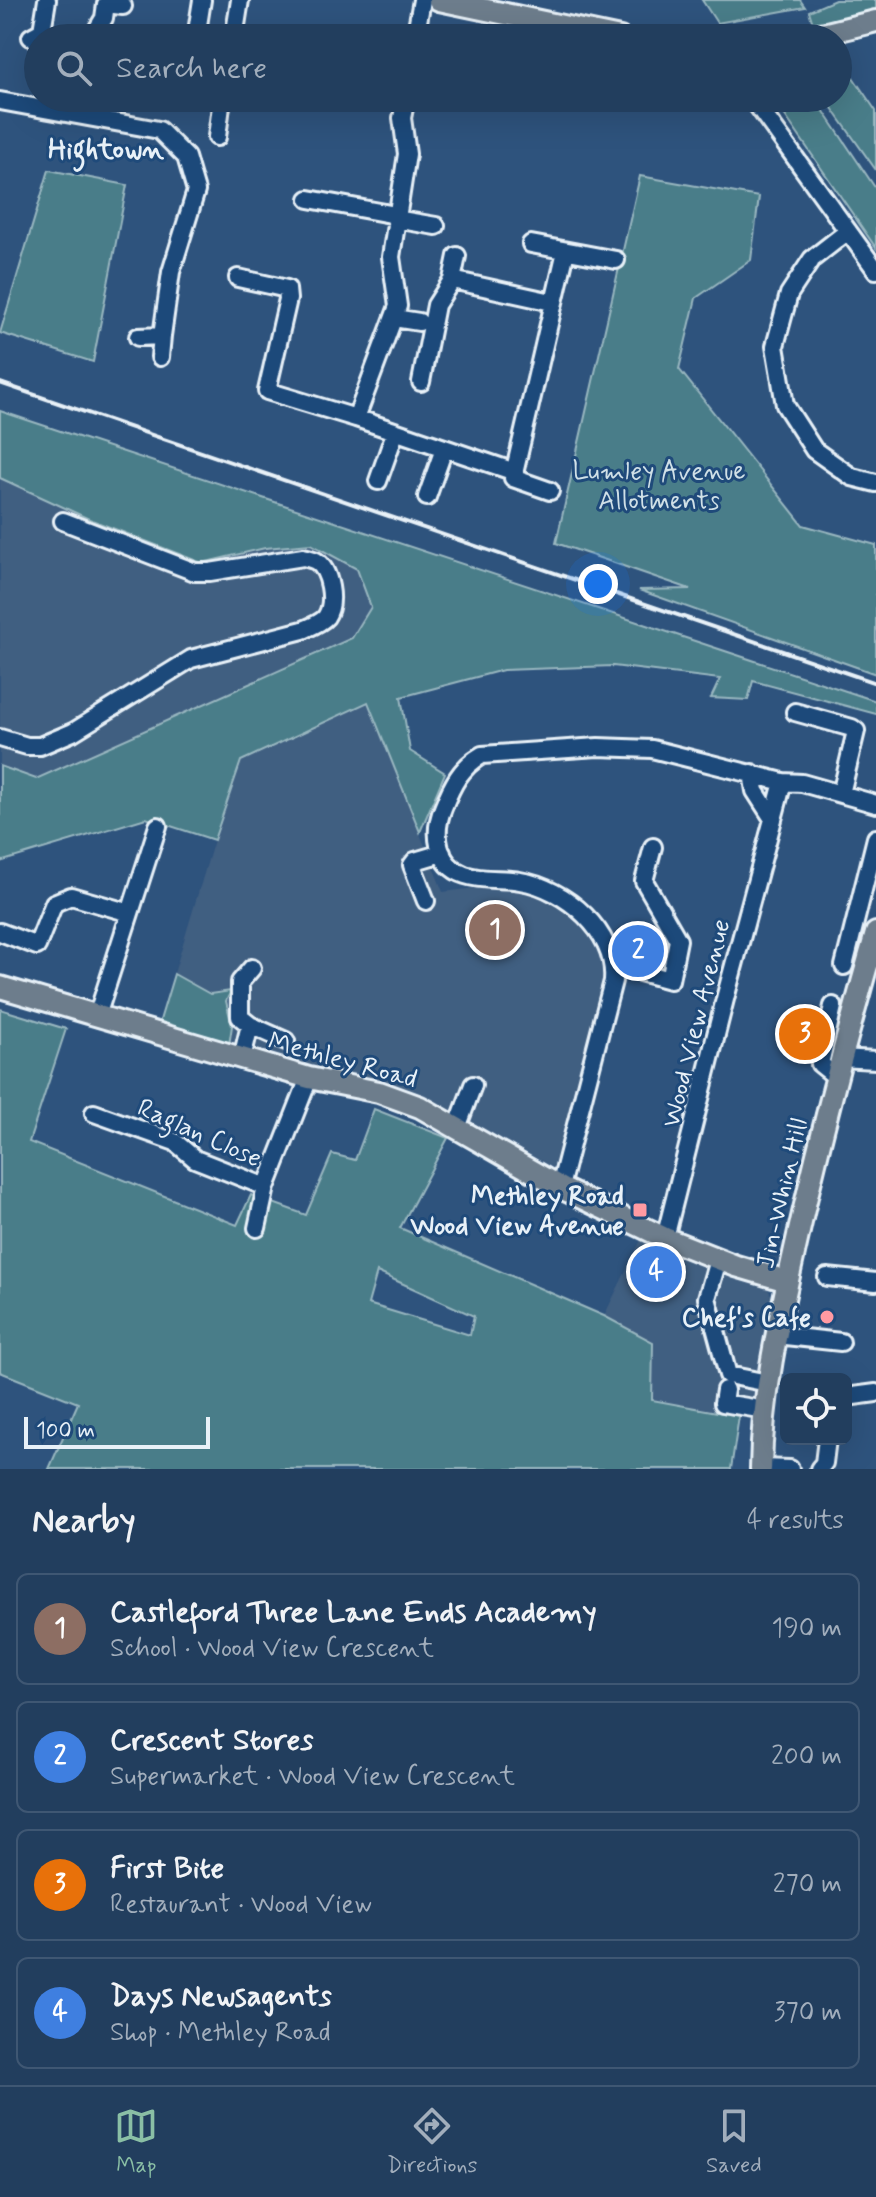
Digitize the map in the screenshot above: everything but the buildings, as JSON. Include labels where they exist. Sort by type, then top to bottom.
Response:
[{"type":"main road","points":[[439,0],[553,24]]},
{"type":"main road","points":[[852,26],[876,21]]},
{"type":"main road","name":"Jin-Whin Hill","points":[[761,1468],[768,1383],[787,1281],[838,1067],[876,933]]},
{"type":"main road","name":"Methley Road","points":[[0,987],[309,1078],[379,1092],[420,1107],[560,1187],[665,1238],[718,1260],[787,1281]]},
{"type":"street","points":[[43,24],[47,0]]},
{"type":"street","points":[[198,24],[202,0]]},
{"type":"street","points":[[236,24],[240,0]]},
{"type":"street","points":[[418,24],[422,0]]},
{"type":"street","points":[[100,24],[106,4],[123,6]]},
{"type":"street","points":[[0,101],[24,103]]},
{"type":"street","points":[[95,112],[159,130],[186,157],[196,191],[171,272],[160,357]]},
{"type":"street","points":[[217,137],[220,112]]},
{"type":"street","points":[[356,418],[398,306],[391,257],[407,154],[403,112]]},
{"type":"street","points":[[762,112],[876,270]]},
{"type":"street","points":[[309,199],[436,226]]},
{"type":"street","points":[[848,231],[812,259],[789,294],[775,346],[785,405],[814,450],[852,477],[876,483]]},
{"type":"street","points":[[531,244],[607,259]]},
{"type":"street","points":[[514,475],[566,251]]},
{"type":"street","points":[[421,382],[433,316],[457,256]]},
{"type":"street","points":[[238,278],[287,289],[288,299],[267,391],[444,449],[550,491]]},
{"type":"street","points":[[447,287],[552,302]]},
{"type":"street","points":[[394,318],[419,322]]},
{"type":"street","points":[[138,337],[162,336]]},
{"type":"street","points":[[374,480],[391,431]]},
{"type":"street","points":[[427,497],[444,449]]},
{"type":"street","points":[[0,738],[27,746],[40,746],[73,732],[191,659],[303,630],[326,617],[329,607],[330,588],[325,572],[316,561],[303,557],[195,572],[63,521]]},
{"type":"street","points":[[795,712],[856,731],[841,794]]},
{"type":"street","points":[[560,1187],[613,981],[614,965],[591,922],[562,897],[521,881],[465,876],[451,867],[439,845],[440,815],[460,772],[482,755],[598,747],[652,749],[783,782],[802,783],[876,804]]},
{"type":"street","points":[[752,773],[755,791],[773,819]]},
{"type":"street","name":"Wood View Avenue","points":[[665,1238],[783,782]]},
{"type":"street","points":[[97,1016],[158,826]]},
{"type":"street","points":[[844,966],[876,838]]},
{"type":"street","points":[[426,901],[412,865],[439,845]]},
{"type":"street","points":[[614,965],[670,980],[678,940],[644,881],[653,847]]},
{"type":"street","points":[[0,932],[37,946],[54,903],[71,896],[130,913]]},
{"type":"street","points":[[252,968],[240,982],[240,1017],[250,1025],[286,1041]]},
{"type":"street","points":[[833,1006],[820,1064],[838,1067],[876,1060]]},
{"type":"street","points":[[242,1058],[250,1025]]},
{"type":"street","name":"Raglan Close","points":[[94,1113],[175,1142],[195,1159],[266,1187],[309,1078]]},
{"type":"street","points":[[457,1128],[473,1085]]},
{"type":"street","points":[[257,1228],[266,1187]]},
{"type":"street","points":[[718,1260],[707,1298],[728,1375],[768,1383]]},
{"type":"street","points":[[827,1277],[876,1282]]},
{"type":"street","points":[[776,1335],[841,1342]]},
{"type":"street","points":[[725,1390],[723,1403],[765,1410]]},
{"type":"street","points":[[852,1396],[876,1393]]},
{"type":"street","points":[[819,1469],[824,1463],[826,1445]]},
{"type":"street","points":[[761,1468],[790,1469]]},
{"type":"shaded area","points":[[0,478],[89,519],[202,563],[265,548],[311,544],[357,569],[371,608],[352,638],[35,779],[0,766]]},
{"type":"shaded area","points":[[368,702],[443,892],[484,887],[517,888],[552,902],[575,920],[593,940],[604,959],[605,976],[562,1162],[554,1168],[457,1114],[386,1081],[263,1056],[158,1027],[241,761]]},
{"type":"shaded area","points":[[641,1240],[766,1285],[773,1299],[756,1418],[652,1400],[653,1342],[604,1316]]},
{"type":"green space","points":[[702,0],[800,0],[805,7],[717,23]]},
{"type":"green space","points":[[835,0],[876,0],[876,13],[837,24],[813,24],[809,11]]},
{"type":"green space","points":[[852,76],[876,111],[876,170],[835,112],[852,112]]},
{"type":"green space","points":[[783,112],[824,112],[876,189],[876,248]]},
{"type":"green space","points":[[49,170],[127,185],[93,362],[0,333]]},
{"type":"green space","name":"Lumley Avenue Allotments","points":[[640,176],[759,197],[751,260],[696,298],[679,369],[803,525],[876,545],[876,674],[639,590],[690,589],[556,543]]},
{"type":"green space","points":[[0,411],[876,701],[876,714],[753,681],[748,700],[711,698],[720,679],[613,666],[503,670],[401,697],[410,751],[445,773],[420,832],[368,702],[241,761],[214,840],[146,818],[0,862],[0,766],[36,779],[352,638],[371,607],[357,569],[311,544],[265,548],[202,563],[89,519],[0,478]]},
{"type":"green space","points":[[174,974],[210,994],[231,991],[226,1001],[232,1026],[229,1045],[158,1027]]},
{"type":"green space","points":[[0,1009],[66,1029],[29,1142],[237,1225],[251,1195],[306,1215],[332,1154],[355,1160],[374,1109],[448,1138],[400,1228],[604,1316],[653,1342],[652,1400],[739,1416],[731,1469],[49,1469],[78,1403],[0,1372]],"holes":[[[377,1272],[474,1316],[470,1335],[368,1304]]]},
{"type":"railway","points":[[0,383],[876,683]]},
{"type":"place","name":"Castleford Three Lane Ends Academy","points":[[495,930]]},
{"type":"place","name":"Crescent Stores","points":[[638,951]]},
{"type":"place","name":"First Bite","points":[[805,1034]]},
{"type":"place","name":"Methley Road Wood View Avenue","points":[[640,1210]]},
{"type":"place","name":"Days Newsagents","points":[[656,1272]]},
{"type":"place","name":"Chef's Cafe","points":[[827,1317]]},
{"type":"district","name":"Hightown","points":[[106,148]]}]
